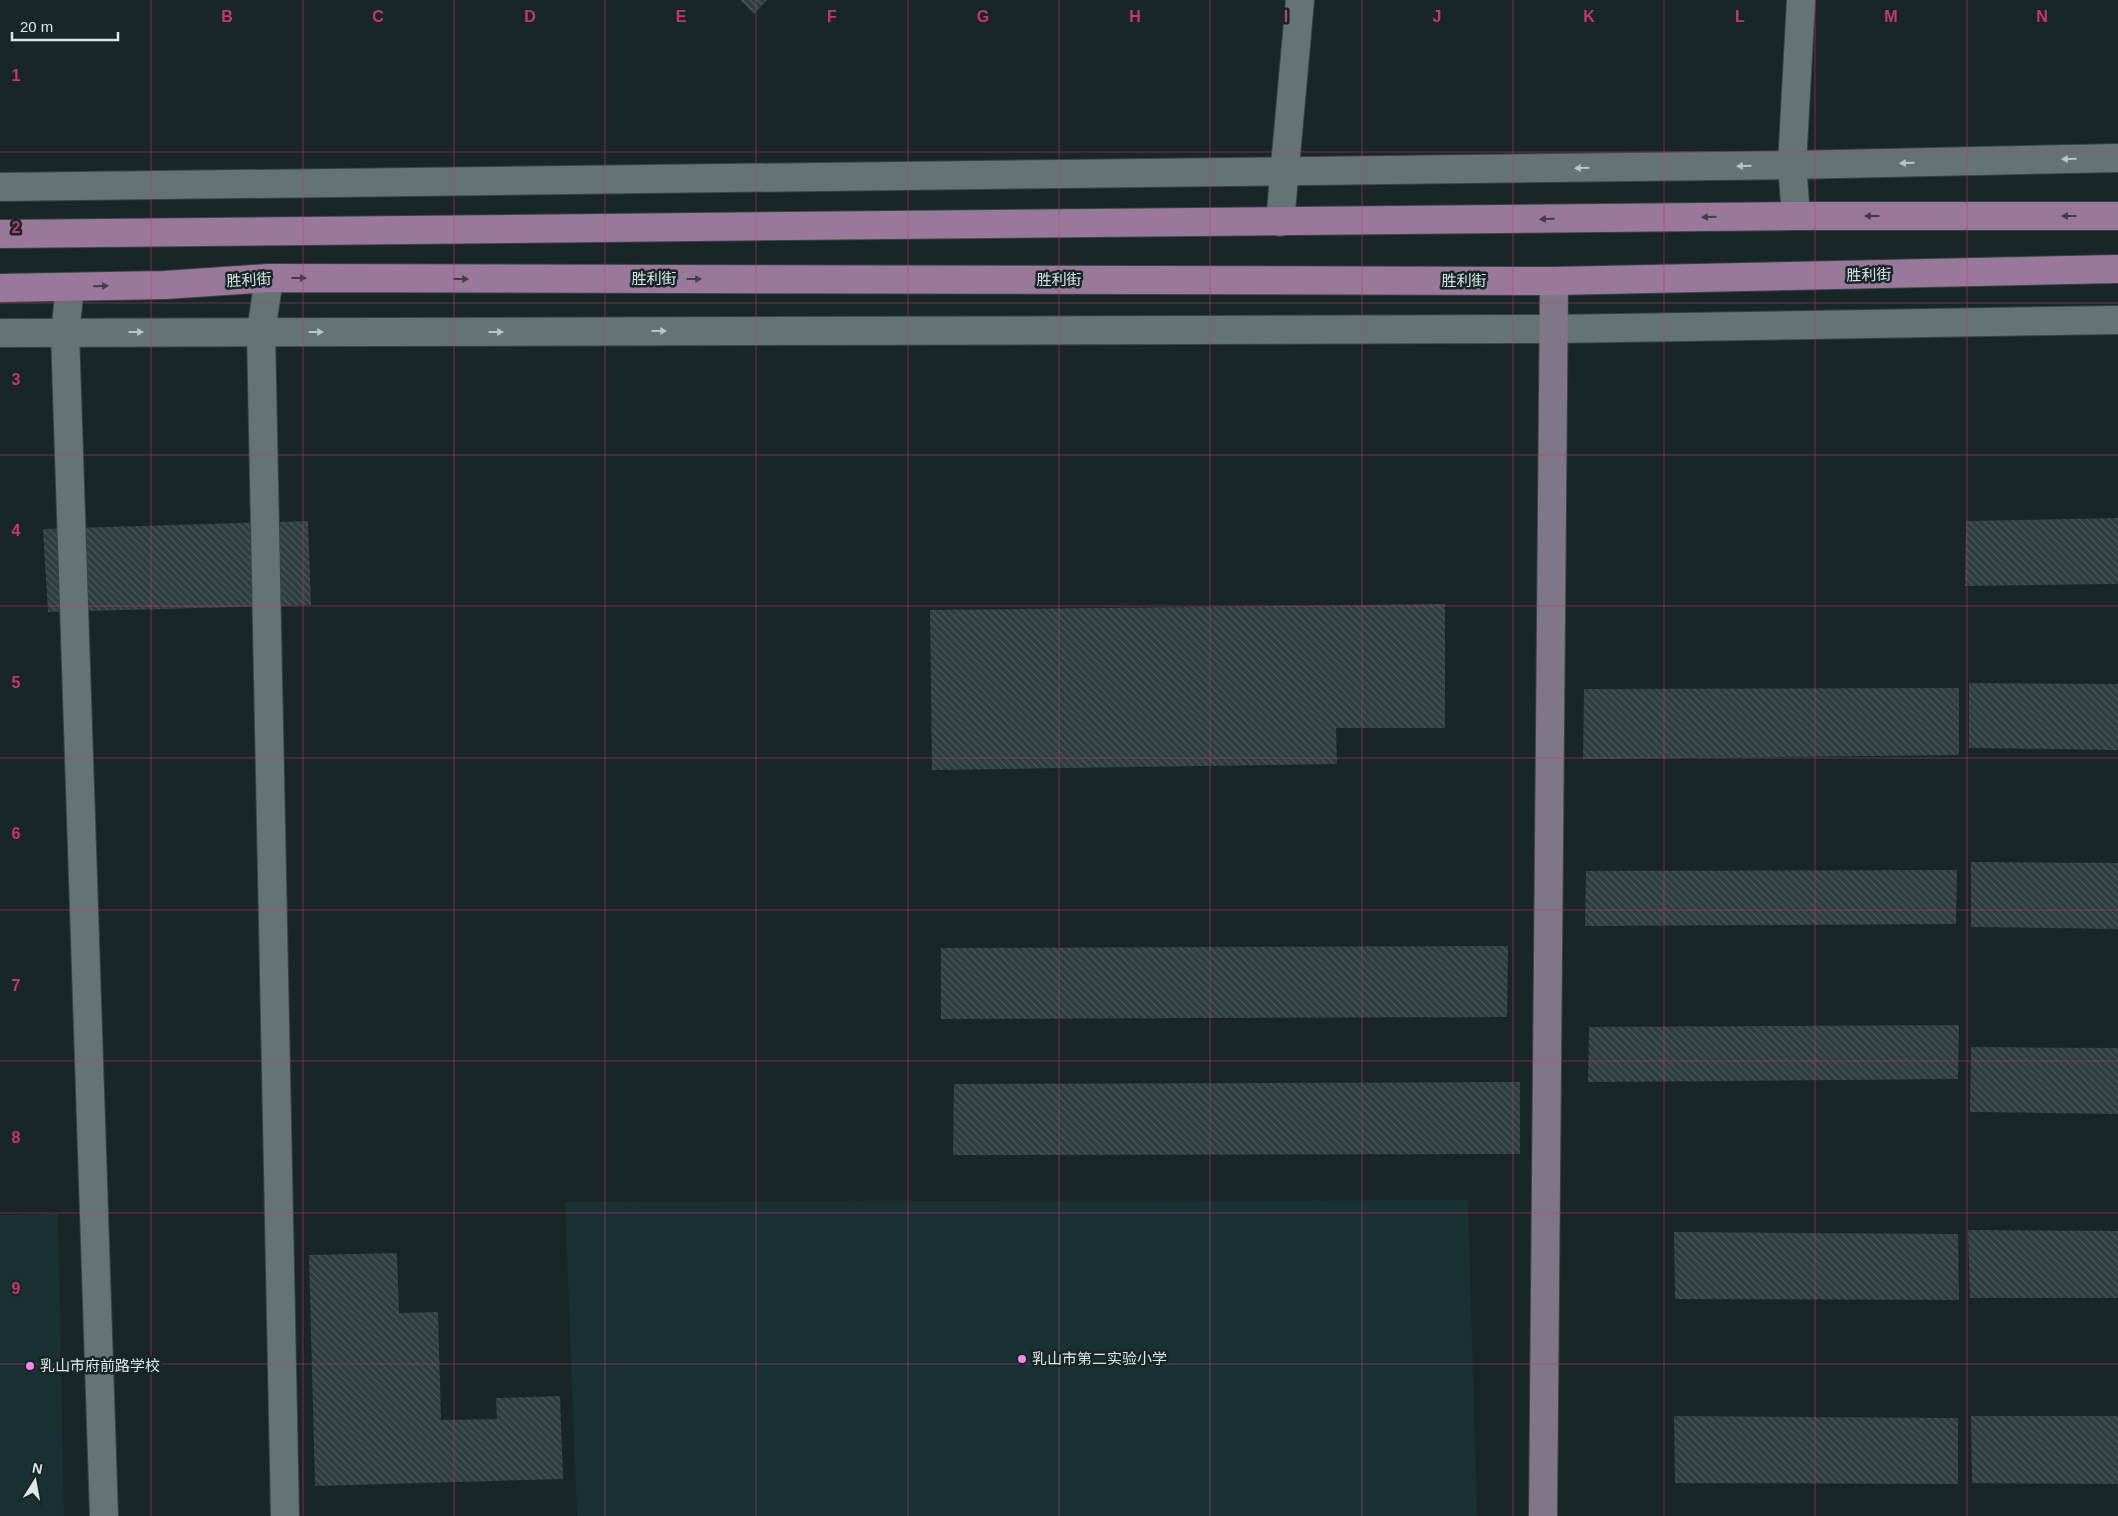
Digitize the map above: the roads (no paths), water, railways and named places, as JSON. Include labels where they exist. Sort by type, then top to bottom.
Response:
[{"type":"main road","points":[[0,234],[1796,216],[2118,216]]},
{"type":"main road","name":"胜利街","points":[[0,288],[70,287],[269,278],[1554,281],[2118,269]]},
{"type":"street","points":[[1280,222],[1283,171],[1300,0]]},
{"type":"street","points":[[1796,216],[1792,165],[1801,0]]},
{"type":"street","points":[[0,187],[1792,165],[2118,158]]},
{"type":"street","points":[[269,278],[260,332],[285,1516]]},
{"type":"street","points":[[1543,1516],[1554,281]]},
{"type":"street","points":[[70,287],[66,333],[104,1516]]},
{"type":"street","points":[[0,333],[1554,329],[2118,320]]},
{"type":"place","name":"乳山市第二实验小学","points":[[1022,1359]]},
{"type":"place","name":"乳山市府前路学校","points":[[30,1366]]}]
